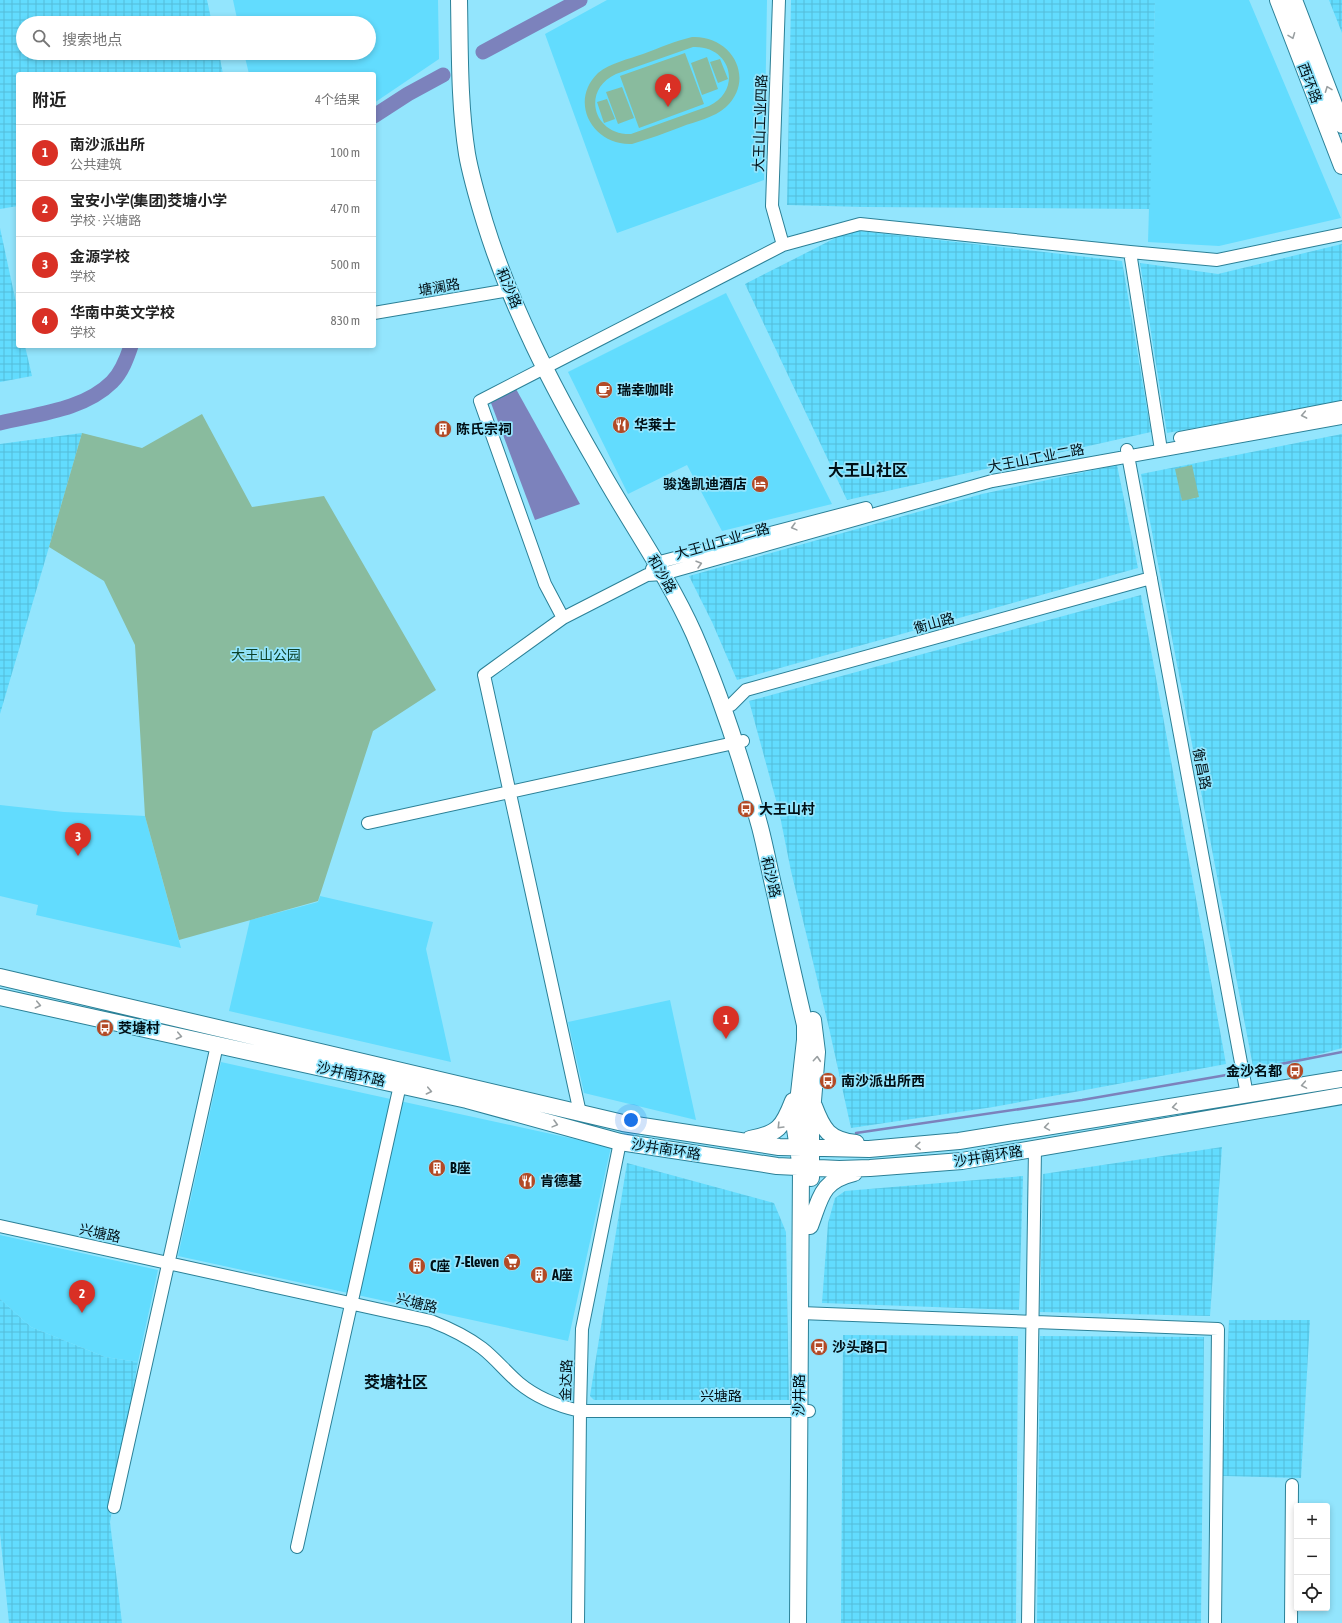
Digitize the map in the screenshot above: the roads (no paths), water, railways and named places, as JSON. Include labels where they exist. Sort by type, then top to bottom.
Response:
[{"type":"main road","name":"和沙路","points":[[459,0],[462,105],[467,154],[474,185],[490,238],[509,290],[549,365],[587,428],[693,632],[739,742],[770,828],[814,1024],[817,1052],[813,1102],[804,1148],[806,1168]]},
{"type":"main road","name":"和沙路","points":[[470,0],[471,104],[476,153],[498,235],[549,365]]},
{"type":"main road","name":"西环路","points":[[1278,0],[1342,166]]},
{"type":"main road","name":"西环路","points":[[1294,0],[1342,125]]},
{"type":"main road","name":"和沙路","points":[[661,569],[701,629],[731,705],[805,1025],[805,1040],[795,1129],[804,1148]]},
{"type":"main road","name":"沙井南环路","points":[[0,977],[623,1123],[779,1147],[869,1149],[959,1141],[1342,1079]]},
{"type":"main road","name":"沙井南环路","points":[[0,997],[467,1100],[620,1142],[778,1166],[806,1168],[870,1168],[962,1161],[1342,1096]]},
{"type":"main road","points":[[739,1141],[768,1135],[782,1125],[788,1115],[801,1078]]},
{"type":"main road","points":[[813,1102],[824,1128],[837,1139],[848,1142],[897,1147]]},
{"type":"main road","name":"沙井路","points":[[805,1313],[810,1226],[806,1168]]},
{"type":"main road","name":"沙井路","points":[[798,1623],[804,1411],[806,1168]]},
{"type":"main road","points":[[810,1226],[823,1193],[829,1184],[843,1176],[870,1168]]},
{"type":"main road","name":"沙井路","points":[[804,1411],[807,1623]]},
{"type":"street","name":"大王山工业四路","points":[[779,0],[772,206],[783,245]]},
{"type":"street","points":[[563,618],[545,584],[480,401],[783,245],[860,224],[1217,260],[1342,234]]},
{"type":"street","points":[[1130,252],[1160,446]]},
{"type":"street","name":"塘澜路","points":[[376,313],[509,290]]},
{"type":"street","name":"大王山工业二路","points":[[510,792],[484,675],[563,618],[661,569],[992,481],[1342,408]]},
{"type":"street","name":"大王山工业二路","points":[[1160,446],[1342,418]]},
{"type":"street","name":"衡昌路","points":[[1127,452],[1247,1095]]},
{"type":"street","name":"衡山路","points":[[731,705],[746,690],[1151,578]]},
{"type":"street","points":[[368,824],[739,742]]},
{"type":"street","points":[[510,792],[580,1113]]},
{"type":"street","points":[[114,1507],[217,1045]]},
{"type":"street","points":[[297,1547],[400,1085]]},
{"type":"street","name":"金达路","points":[[578,1623],[582,1329],[620,1142]]},
{"type":"street","points":[[1028,1623],[1035,1148]]},
{"type":"street","name":"兴塘路","points":[[0,1226],[431,1321],[458,1332],[482,1348],[519,1383],[538,1396],[558,1406],[580,1411],[804,1411]]},
{"type":"street","points":[[805,1313],[1218,1328],[1215,1623]]},
{"type":"street","points":[[1291,1623],[1292,1485]]},
{"type":"waterway","points":[[483,52],[580,0]]},
{"type":"waterway","points":[[376,115],[408,94],[443,75]]},
{"type":"waterway","points":[[0,423],[59,410],[88,399],[101,391],[116,378],[124,365],[130,348]]},
{"type":"waterway","points":[[1245,1071],[1342,1052]]},
{"type":"waterway","points":[[856,1133],[1082,1100],[1238,1073]]},
{"type":"place","name":"华南中英文学校","points":[[668,107]]},
{"type":"place","name":"瑞幸咖啡","points":[[604,390]]},
{"type":"place","name":"华莱士","points":[[621,425]]},
{"type":"place","name":"陈氏宗祠","points":[[443,429]]},
{"type":"place","name":"骏逸凯迪酒店","points":[[760,484]]},
{"type":"place","name":"大王山村","points":[[746,809]]},
{"type":"place","name":"金源学校","points":[[78,856]]},
{"type":"place","name":"茭塘村","points":[[105,1028]]},
{"type":"place","name":"南沙派出所","points":[[726,1039]]},
{"type":"place","name":"金沙名都","points":[[1295,1071]]},
{"type":"place","name":"南沙派出所西","points":[[828,1081]]},
{"type":"place","name":"B座","points":[[437,1168]]},
{"type":"place","name":"肯德基","points":[[527,1181]]},
{"type":"place","name":"7-Eleven","points":[[512,1262]]},
{"type":"place","name":"C座","points":[[417,1266]]},
{"type":"place","name":"A座","points":[[539,1275]]},
{"type":"place","name":"宝安小学(集团)茭塘小学","points":[[82,1313]]},
{"type":"place","name":"沙头路口","points":[[819,1347]]},
{"type":"district","name":"大王山社区","points":[[868,470]]},
{"type":"district","name":"茭塘社区","points":[[396,1382]]},
{"type":"park label","name":"大王山公园","points":[[266,655]]}]
